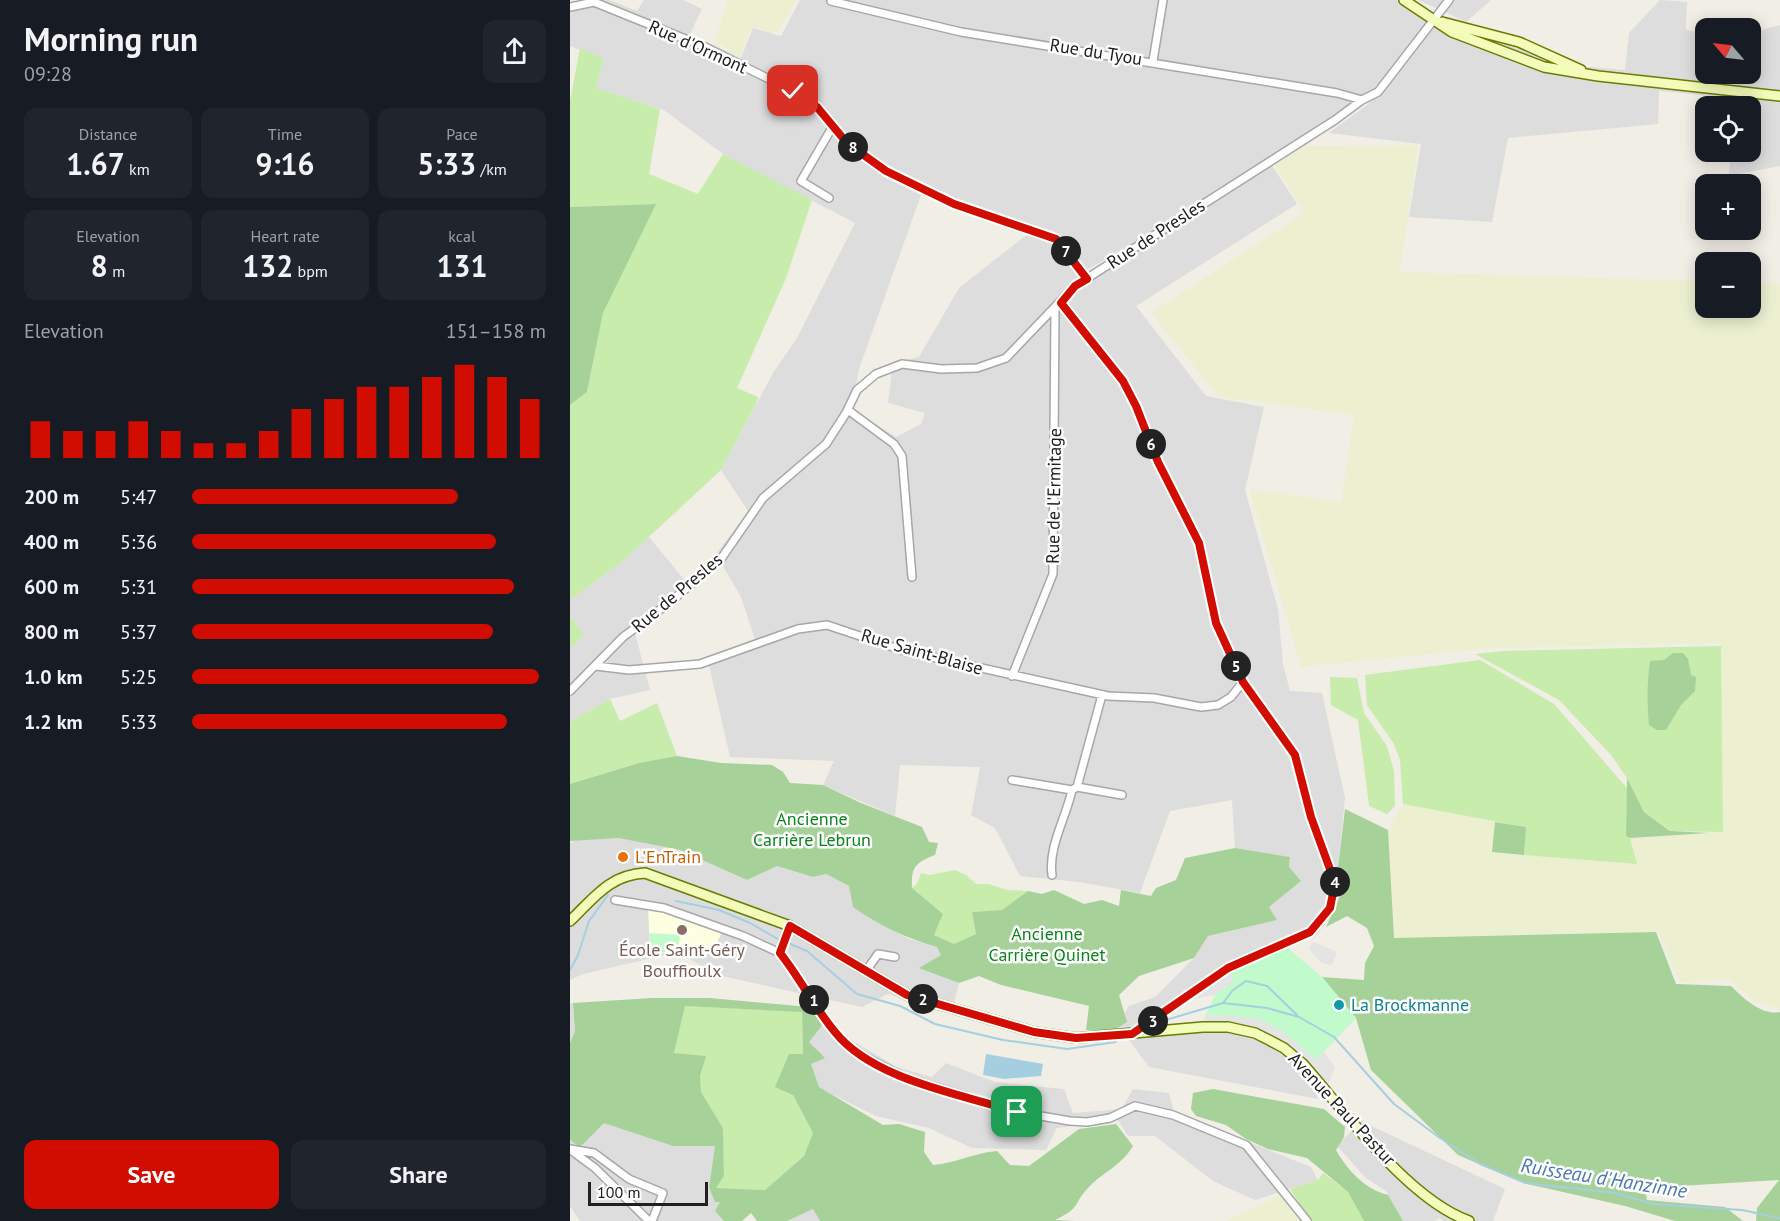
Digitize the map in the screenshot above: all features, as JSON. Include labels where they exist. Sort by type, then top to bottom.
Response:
[{"type":"main road","points":[[1404,0],[1452,32],[1544,67],[1598,76],[1780,96]]},
{"type":"main road","points":[[1433,20],[1519,42],[1598,76]]},
{"type":"main road","points":[[1477,42],[1480,32]]},
{"type":"main road","points":[[1544,67],[1548,56]]},
{"type":"main road","name":"Avenue Paul Pastur","points":[[570,921],[615,879],[628,874],[645,873],[790,926],[907,995],[1034,1032],[1076,1038],[1203,1027],[1228,1028],[1255,1033],[1284,1048],[1303,1064],[1414,1187],[1440,1207],[1469,1221]]},
{"type":"street","points":[[1153,61],[1162,0]]},
{"type":"street","name":"Rue de Presles","points":[[570,691],[623,637],[669,603],[721,559],[763,498],[826,444],[848,410],[857,390],[876,374],[902,364],[940,369],[977,368],[1006,358],[1075,286],[1362,100],[1378,92],[1449,0]]},
{"type":"street","name":"Rue d'Ormont","points":[[570,7],[591,1],[705,47],[771,80],[817,107],[847,143],[886,171],[954,204],[1056,239],[1087,279]]},
{"type":"street","name":"Rue du Tyou","points":[[831,1],[961,32],[1153,61],[1336,93],[1362,100]]},
{"type":"street","points":[[829,198],[801,181],[832,126]]},
{"type":"street","points":[[1058,306],[1123,381],[1136,406],[1158,462],[1199,543],[1216,623],[1243,682],[1295,755],[1311,817],[1335,883],[1334,896],[1323,919],[1310,932],[1228,968],[1132,1034]]},
{"type":"street","name":"Rue de l'Ermitage","points":[[1012,676],[1053,574],[1058,306]]},
{"type":"street","points":[[848,410],[894,444],[902,456],[912,577]]},
{"type":"street","name":"Rue Saint-Blaise","points":[[596,666],[629,670],[700,664],[798,629],[827,625],[905,651],[1102,695],[1154,698],[1201,707],[1218,705],[1231,697],[1243,682]]},
{"type":"street","points":[[1052,875],[1050,861],[1075,789],[1102,695]]},
{"type":"street","points":[[1012,780],[1122,795]]},
{"type":"street","points":[[615,900],[664,908],[781,950],[836,1034],[861,1055],[897,1074],[1041,1117],[1087,1122],[1110,1118],[1135,1106],[1173,1115],[1246,1145],[1306,1221]]},
{"type":"street","points":[[781,950],[790,926]]},
{"type":"street","points":[[866,970],[878,954],[894,957]]},
{"type":"street","points":[[570,1149],[594,1153],[629,1179],[663,1193],[650,1221],[595,1168],[570,1149]]},
{"type":"shaded area","points":[[598,0],[609,0],[637,11],[644,0],[683,0],[702,9],[690,34],[741,58],[753,28],[781,36],[800,0],[1397,0],[1426,22],[1387,80],[1347,109],[1156,231],[1085,271],[1057,237],[921,195],[859,369],[852,409],[896,437],[921,424],[925,413],[888,403],[893,363],[919,357],[959,288],[1029,233],[1055,241],[1083,278],[1271,164],[1297,204],[1136,306],[1206,396],[1264,407],[1245,490],[1278,609],[1283,664],[1290,691],[1322,693],[1345,798],[1338,868],[1340,896],[1330,918],[1314,938],[1283,944],[1244,961],[1169,1012],[1164,1027],[1230,1032],[1281,1048],[1314,1085],[1318,1099],[1149,1067],[1117,1024],[1129,1006],[1155,997],[1194,958],[1208,936],[1277,920],[1269,907],[1301,881],[1289,867],[1290,857],[1235,848],[1232,800],[1170,811],[1140,893],[1079,882],[1020,876],[995,828],[971,815],[980,767],[900,765],[895,816],[823,785],[834,761],[730,757],[709,665],[757,646],[741,597],[716,554],[748,511],[721,470],[773,373],[797,338],[855,223],[723,154],[664,110],[596,88],[604,59],[570,46],[570,8],[593,6]]},
{"type":"shaded area","points":[[728,0],[796,0],[778,33],[751,27],[739,58],[715,40]]},
{"type":"shaded area","points":[[1418,0],[1491,0],[1466,22],[1508,34],[1579,66],[1625,70],[1629,33],[1660,0],[1687,2],[1686,30],[1695,31],[1695,84],[1761,84],[1761,30],[1780,25],[1780,166],[1729,174],[1730,162],[1761,162],[1761,96],[1710,96],[1659,91],[1658,124],[1508,138],[1492,222],[1409,217],[1421,144],[1329,133],[1383,93],[1441,15],[1465,21]]},
{"type":"shaded area","points":[[1418,145],[1400,272],[1695,281],[1695,318],[1761,318],[1761,282],[1780,283],[1780,1009],[1755,1002],[1731,980],[1680,982],[1655,926],[1656,932],[1393,938],[1388,830],[1403,804],[1495,822],[1493,852],[1637,864],[1630,838],[1723,832],[1721,643],[1492,648],[1301,667],[1249,489],[1341,502],[1354,415],[1219,397],[1151,313],[1304,213],[1275,165],[1305,146]]},
{"type":"shaded area","points":[[649,537],[691,588],[635,633],[650,690],[610,699],[570,722],[570,649],[584,635],[570,616],[570,600],[623,561]]},
{"type":"shaded area","points":[[622,838],[694,854],[747,880],[777,866],[813,877],[826,874],[849,886],[853,907],[863,914],[909,939],[938,947],[941,955],[920,968],[959,983],[951,1013],[888,994],[862,1007],[717,975],[678,952],[583,974],[570,980],[570,843],[577,840]]},
{"type":"shaded area","name":"École Saint-Géry Bouffioulx","points":[[648,906],[722,933],[711,953],[708,952],[706,955],[650,952]]},
{"type":"shaded area","points":[[1313,942],[1335,951],[1337,955],[1331,965],[1322,963],[1315,956],[1309,948]]},
{"type":"shaded area","points":[[1228,968],[1234,981],[1215,995],[1182,1001]]},
{"type":"shaded area","points":[[573,1003],[575,1032],[570,1043],[570,1004]]},
{"type":"shaded area","points":[[809,1007],[819,1009],[849,1039],[897,1067],[932,1077],[946,1063],[995,1082],[1064,1089],[1073,1113],[1122,1109],[1133,1089],[1169,1093],[1174,1112],[1311,1167],[1318,1180],[1255,1200],[1213,1181],[1155,1136],[1128,1136],[1118,1120],[1057,1128],[1046,1150],[972,1148],[929,1128],[876,1116],[819,1088],[811,1064],[824,1058],[809,1042]]},
{"type":"shaded area","points":[[1222,1015],[1260,1019],[1282,1031],[1316,1060],[1324,1052],[1335,1067],[1326,1090],[1303,1064],[1255,1033],[1203,1027],[1205,1016]]},
{"type":"shaded area","points":[[1361,1121],[1505,1189],[1493,1221],[1444,1221],[1439,1218],[1435,1221],[1402,1221],[1386,1191],[1366,1178],[1337,1146]]},
{"type":"shaded area","points":[[604,1122],[673,1146],[715,1146],[709,1187],[720,1202],[716,1211],[724,1221],[580,1221],[570,1206],[570,1140],[580,1146]]},
{"type":"shaded area","points":[[1282,1194],[1301,1221],[1227,1221]]},
{"type":"shaded area","points":[[813,1209],[820,1221],[787,1221]]},
{"type":"green space","points":[[580,48],[604,59],[596,88],[660,109],[649,174],[698,194],[723,154],[812,200],[786,278],[737,388],[758,397],[756,404],[721,470],[623,561],[570,600],[570,405],[587,392],[603,313],[655,204],[570,207],[570,101]]},
{"type":"green space","points":[[656,204],[603,313],[587,392],[570,405],[570,207]]},
{"type":"green space","points":[[570,616],[584,635],[570,649]]},
{"type":"green space","points":[[1721,646],[1723,832],[1671,831],[1644,812],[1627,778],[1611,755],[1559,700],[1475,654],[1504,651]]},
{"type":"green space","points":[[1673,653],[1683,653],[1688,659],[1691,675],[1696,677],[1695,691],[1681,705],[1666,730],[1657,730],[1649,725],[1650,661],[1664,660]]},
{"type":"green space","points":[[1480,660],[1554,704],[1627,788],[1626,835],[1630,838],[1637,864],[1524,855],[1525,827],[1403,804],[1400,760],[1394,744],[1367,705],[1365,675]]},
{"type":"green space","points":[[1330,677],[1357,678],[1364,713],[1387,746],[1394,771],[1395,806],[1387,814],[1369,806],[1358,720],[1331,705]]},
{"type":"green space","points":[[610,699],[620,721],[657,703],[677,756],[639,763],[570,784],[570,722]]},
{"type":"green space","points":[[677,756],[721,763],[772,765],[783,772],[790,783],[823,785],[922,827],[929,842],[938,843],[935,855],[919,863],[914,870],[912,888],[943,914],[934,935],[954,944],[976,934],[972,912],[1002,910],[1028,891],[1042,894],[1054,890],[1084,904],[1102,900],[1119,906],[1121,890],[1151,896],[1156,888],[1176,880],[1185,858],[1235,848],[1290,857],[1289,867],[1301,881],[1269,907],[1277,920],[1208,936],[1194,958],[1139,976],[1119,995],[1127,1022],[1113,1031],[1086,1030],[1089,1006],[1001,985],[979,976],[959,983],[919,968],[941,955],[937,947],[872,920],[853,907],[849,886],[826,874],[813,877],[777,866],[747,880],[680,850],[619,838],[570,841],[570,784],[639,763]]},
{"type":"green space","points":[[1627,778],[1644,812],[1670,831],[1709,833],[1630,838],[1626,836]]},
{"type":"green space","points":[[1345,809],[1388,830],[1394,938],[1656,932],[1676,984],[1731,986],[1747,1001],[1760,1009],[1773,1013],[1780,1012],[1780,1221],[1756,1221],[1757,1208],[1779,1180],[1645,1188],[1647,1200],[1725,1207],[1743,1221],[1675,1221],[1625,1206],[1523,1183],[1458,1155],[1371,1070],[1356,1018],[1322,977],[1364,980],[1365,963],[1374,946],[1367,928],[1347,916],[1326,927],[1340,896],[1338,868]]},
{"type":"green space","points":[[1495,822],[1526,827],[1524,855],[1492,852]]},
{"type":"green space","points":[[955,870],[966,875],[976,884],[988,884],[1007,890],[1028,891],[1002,910],[972,912],[976,934],[954,944],[934,935],[943,914],[912,888],[917,884],[921,873],[930,875]]},
{"type":"green space","points":[[649,933],[680,935],[678,952],[650,952]]},
{"type":"green space","points":[[1283,944],[1322,977],[1356,1018],[1316,1060],[1282,1031],[1222,1015],[1205,1016],[1215,995],[1234,981],[1228,968]]},
{"type":"green space","points":[[652,998],[710,998],[809,1007],[824,1023],[809,1042],[825,1058],[811,1064],[819,1087],[883,1125],[899,1124],[925,1132],[924,1152],[933,1165],[997,1151],[1010,1165],[1029,1166],[1079,1129],[1116,1124],[1133,1146],[1123,1159],[1088,1188],[1073,1209],[1055,1220],[1076,1221],[820,1221],[813,1209],[787,1221],[757,1221],[751,1213],[742,1221],[724,1221],[715,1211],[720,1202],[715,1202],[709,1187],[715,1146],[673,1146],[604,1123],[580,1147],[570,1140],[570,1043],[575,1031],[573,1003]],"holes":[[[685,1006],[802,1012],[803,1054],[789,1054],[775,1087],[793,1095],[813,1133],[804,1156],[765,1190],[716,1188],[724,1176],[723,1128],[701,1092],[700,1076],[706,1056],[674,1053]]]},
{"type":"green space","points":[[685,1006],[802,1011],[803,1054],[793,1095],[813,1133],[804,1156],[765,1190],[715,1188],[724,1176],[723,1128],[701,1092],[700,1076],[705,1056],[674,1053]]},
{"type":"green space","points":[[1213,1089],[1324,1109],[1345,1127],[1344,1137],[1336,1150],[1341,1158],[1365,1184],[1388,1195],[1403,1221],[1364,1221],[1348,1192],[1307,1158],[1268,1149],[1246,1139],[1226,1125],[1196,1116],[1191,1109],[1193,1093]]},
{"type":"green space","points":[[1323,1173],[1348,1192],[1364,1221],[1311,1221],[1290,1189],[1318,1180]]},
{"type":"water","points":[[986,1054],[1043,1064],[1041,1076],[1004,1079],[983,1075]]},
{"type":"waterway","name":"Ruisseau d'Hanzinne","points":[[570,970],[578,955],[589,921],[608,895]]},
{"type":"waterway","name":"Ruisseau d'Hanzinne","points":[[676,901],[719,910],[750,923],[776,938],[807,951],[857,994],[900,1006],[935,1024],[1003,1040],[1067,1049],[1116,1042]]},
{"type":"waterway","name":"Ruisseau d'Hanzinne","points":[[1223,1003],[1233,990],[1246,981],[1267,986],[1297,1015]]},
{"type":"waterway","name":"Ruisseau d'Hanzinne","points":[[1159,1022],[1223,1003],[1267,1008],[1299,1017],[1334,1037],[1394,1104],[1480,1164],[1526,1183],[1615,1193],[1653,1204],[1742,1210],[1780,1218]]},
{"type":"place","name":"L'EnTrain","points":[[623,857]]},
{"type":"place","name":"École Saint-Géry Bouffioulx","points":[[682,930]]},
{"type":"place","name":"La Brockmanne","points":[[1339,1005]]},
{"type":"route","points":[[793,91],[817,107],[847,143],[886,171],[954,204],[1056,239],[1087,279],[1075,286],[1061,303],[1123,381],[1136,406],[1158,462],[1199,543],[1205,561],[1216,623],[1243,682],[1295,755],[1311,817],[1335,883],[1330,908],[1310,932],[1228,968],[1132,1034],[1076,1038],[1034,1032],[907,995],[889,986],[815,938],[790,926],[780,953],[836,1034],[861,1055],[906,1078],[1017,1112]]},
{"type":"park label","name":"Ancienne Carrière Lebrun","points":[[812,829]]},
{"type":"park label","name":"Ancienne Carrière Quinet","points":[[1047,944]]}]
